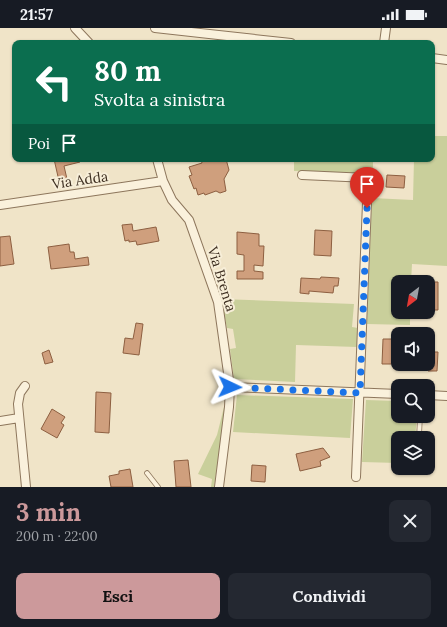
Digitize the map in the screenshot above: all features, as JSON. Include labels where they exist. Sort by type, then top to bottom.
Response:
[{"type":"street","points":[[75,28],[86,40]]},
{"type":"street","points":[[155,28],[264,40]]},
{"type":"street","points":[[384,40],[386,28]]},
{"type":"street","points":[[435,58],[447,60]]},
{"type":"street","name":"Via Brenta","points":[[158,162],[163,181],[172,200],[189,220],[218,302],[230,387],[230,408],[219,487]]},
{"type":"street","points":[[302,175],[368,178],[356,477]]},
{"type":"street","name":"Via Adda","points":[[0,205],[163,181]]},
{"type":"street","points":[[25,386],[20,393],[18,404],[26,487]]},
{"type":"street","points":[[230,387],[391,394]]},
{"type":"street","points":[[435,396],[447,396]]},
{"type":"street","points":[[0,421],[19,418]]},
{"type":"lane","points":[[148,473],[158,487]]},
{"type":"green space","points":[[435,136],[447,136],[447,266],[412,264],[411,275],[391,275],[391,319],[410,319],[410,325],[367,324],[372,198],[413,200],[414,162],[435,162]]},
{"type":"green space","points":[[294,162],[373,162],[373,174],[294,171]]},
{"type":"green space","points":[[221,299],[354,304],[352,327],[358,328],[357,347],[296,345],[295,382],[234,379],[230,349],[236,348],[233,329],[227,328]]},
{"type":"green space","points":[[237,395],[353,399],[350,438],[233,432]]},
{"type":"green space","points":[[366,400],[391,401],[391,423],[416,423],[416,431],[391,431],[391,463],[362,462]]},
{"type":"green space","points":[[224,407],[224,419],[214,487],[211,487],[212,479],[198,474],[217,435]]},
{"type":"building","points":[[55,162],[80,162],[64,166],[67,179],[59,181]]},
{"type":"building","points":[[227,162],[229,170],[224,179],[226,191],[220,193],[216,191],[205,195],[204,193],[198,195],[189,176],[192,175],[189,167],[202,163]]},
{"type":"building","points":[[387,175],[405,176],[404,188],[386,187]]},
{"type":"building","points":[[132,224],[133,231],[156,227],[159,241],[137,245],[136,241],[125,241],[122,225]]},
{"type":"building","points":[[315,230],[332,231],[331,256],[314,255]]},
{"type":"building","points":[[237,232],[259,234],[259,246],[264,246],[263,266],[254,265],[254,271],[263,272],[263,279],[237,279],[237,271],[244,271],[244,255],[237,254]]},
{"type":"building","points":[[10,236],[14,264],[0,266],[0,237]]},
{"type":"building","points":[[69,244],[70,252],[74,252],[75,259],[88,257],[89,265],[51,269],[48,247]]},
{"type":"building","points":[[321,277],[339,278],[338,286],[334,286],[333,293],[309,291],[309,294],[300,293],[301,278],[320,279]]},
{"type":"building","points":[[435,282],[438,282],[438,310],[435,310]]},
{"type":"building","points":[[136,323],[143,324],[139,355],[123,353],[125,338],[133,339]]},
{"type":"building","points":[[383,339],[391,339],[391,364],[382,364]]},
{"type":"building","points":[[49,350],[53,362],[45,364],[42,353]]},
{"type":"building","points":[[435,352],[438,352],[437,371],[435,371]]},
{"type":"building","points":[[96,392],[111,393],[109,433],[95,432]]},
{"type":"building","points":[[52,409],[65,417],[61,423],[64,425],[57,438],[41,429]]},
{"type":"building","points":[[323,448],[330,457],[320,461],[321,466],[300,471],[296,454]]},
{"type":"building","points":[[188,460],[191,487],[176,487],[174,461]]},
{"type":"building","points":[[252,465],[266,466],[265,482],[251,481]]},
{"type":"building","points":[[130,469],[133,487],[111,487],[109,476],[119,474],[119,471]]},
{"type":"route","points":[[230,387],[360,393],[367,208]]}]
